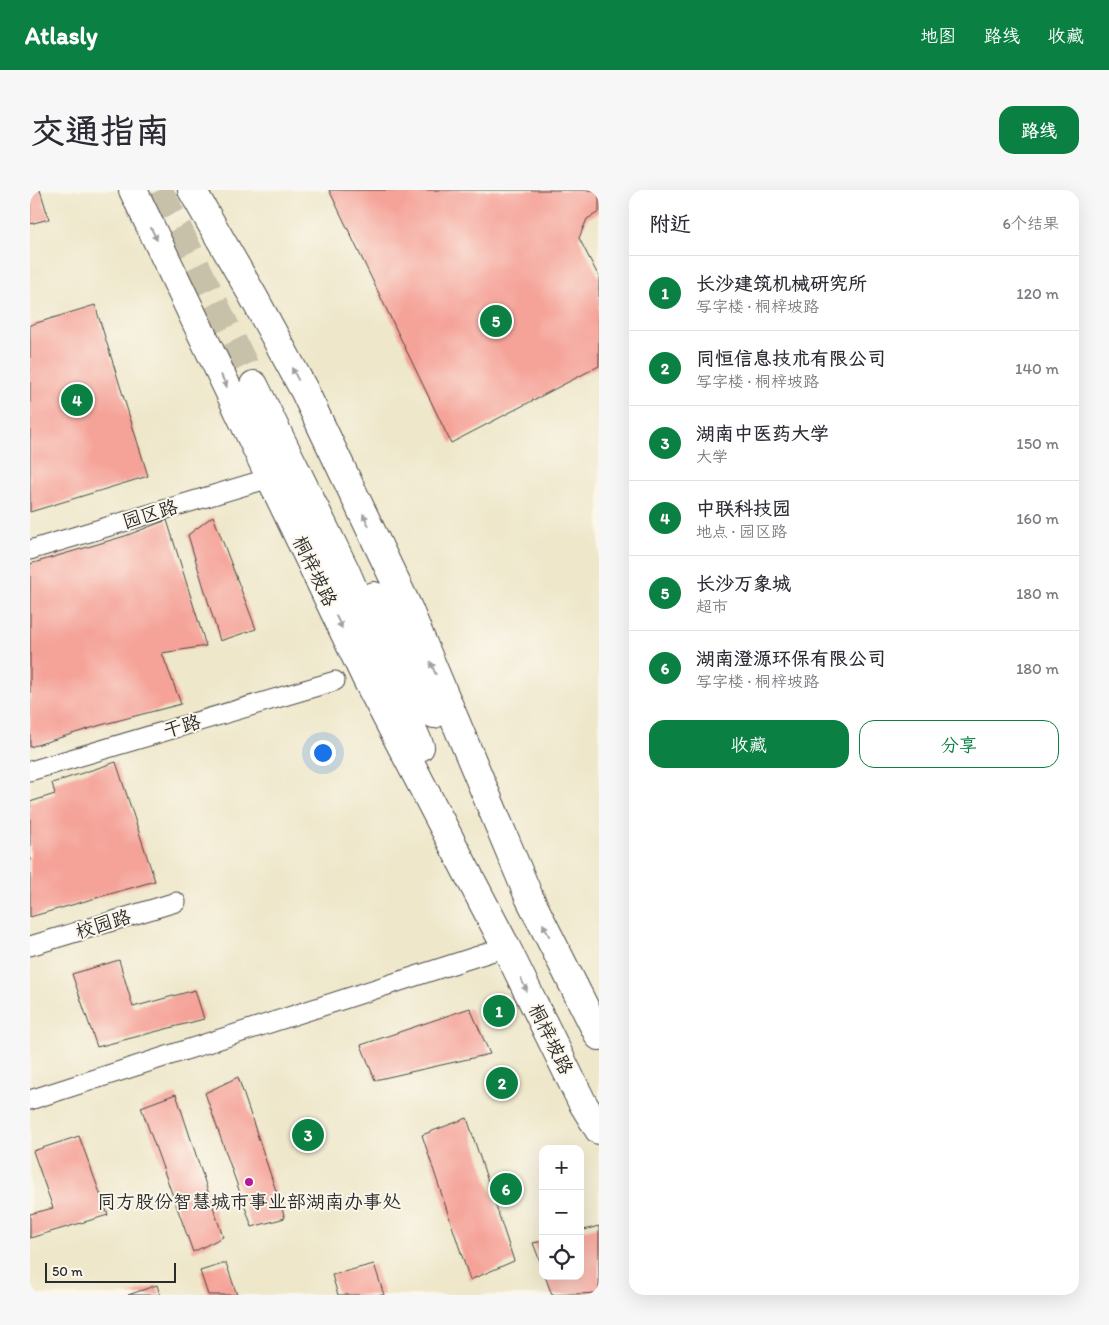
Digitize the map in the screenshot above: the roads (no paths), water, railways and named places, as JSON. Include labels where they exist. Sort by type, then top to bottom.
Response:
[{"type":"main road","name":"桐梓坡路","points":[[133,190],[366,678],[506,947],[582,1102],[599,1130]]},
{"type":"main road","name":"桐梓坡路","points":[[192,190],[304,390],[408,608],[529,897]]},
{"type":"main road","name":"桐梓坡路","points":[[506,947],[346,572],[261,382],[529,897],[599,1036]]},
{"type":"street","name":"园区路","points":[[30,550],[270,478]]},
{"type":"street","name":"干路","points":[[30,771],[335,681]]},
{"type":"street","name":"校园路","points":[[30,946],[176,902]]},
{"type":"street","points":[[30,1100],[506,947]]},
{"type":"tunnel","points":[[159,190],[254,385]]},
{"type":"place","name":"长沙万象城","points":[[496,321]]},
{"type":"place","name":"中联科技园","points":[[77,400]]},
{"type":"place","name":"长沙建筑机械研究所","points":[[499,1011]]},
{"type":"place","name":"同恒信息技术有限公司","points":[[502,1083]]},
{"type":"place","name":"湖南中医药大学","points":[[308,1135]]},
{"type":"place","name":"同方股份智慧城市事业部湖南办事处","points":[[249,1182]]},
{"type":"place","name":"湖南澄源环保有限公司","points":[[506,1189]]}]
